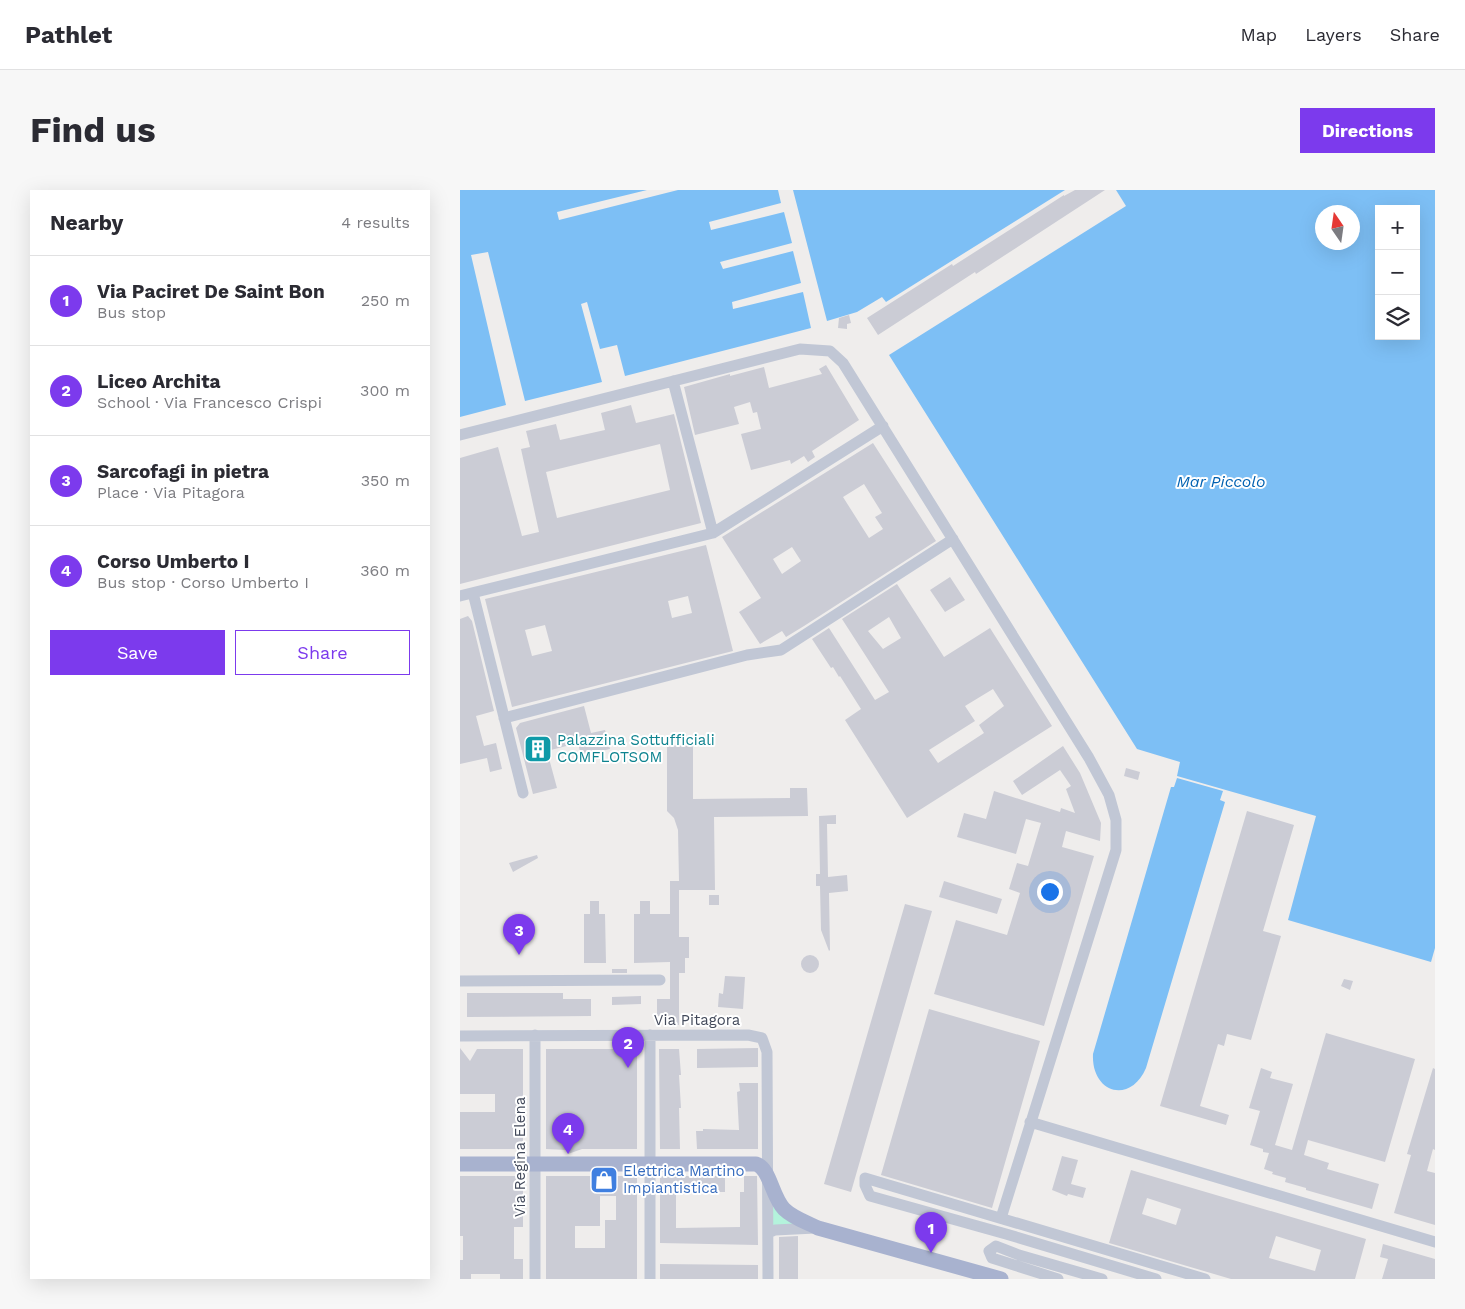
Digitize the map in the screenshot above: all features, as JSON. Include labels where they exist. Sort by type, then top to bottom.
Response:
[{"type":"main road","points":[[460,1164],[756,1164],[763,1168],[775,1197],[782,1207],[791,1215],[818,1228],[1001,1279]]},
{"type":"street","points":[[460,434],[800,350],[830,351],[843,363],[1089,758],[1109,795],[1116,820],[1116,850],[1001,1218]]},
{"type":"street","points":[[673,381],[713,532]]},
{"type":"street","points":[[460,596],[713,532],[882,426]]},
{"type":"street","points":[[504,718],[747,655],[781,650],[953,539]]},
{"type":"street","points":[[473,593],[523,793]]},
{"type":"street","points":[[460,981],[660,980]]},
{"type":"street","name":"Via Regina Elena","points":[[535,1035],[535,1279]]},
{"type":"street","points":[[650,1035],[650,1279]]},
{"type":"street","name":"Via Pitagora","points":[[460,1036],[748,1035],[762,1038],[767,1052],[769,1180]]},
{"type":"street","points":[[1030,1122],[1435,1242]]},
{"type":"street","points":[[1156,1279],[870,1196],[865,1185],[865,1178],[1205,1279]]},
{"type":"street","points":[[768,1279],[769,1180]]},
{"type":"street","points":[[768,1233],[784,1229],[818,1228]]},
{"type":"street","points":[[1058,1279],[992,1258],[989,1251],[996,1246],[1019,1255],[1102,1279]]},
{"type":"green space","points":[[773,1203],[799,1223],[772,1227]]},
{"type":"water","points":[[460,190],[647,190],[557,212],[559,220],[678,190],[778,190],[781,203],[709,222],[711,230],[784,212],[792,243],[720,262],[723,269],[793,251],[801,283],[732,302],[733,309],[803,292],[811,328],[625,376],[617,345],[600,349],[587,302],[581,304],[602,382],[525,401],[488,252],[471,255],[506,405],[460,417]]},
{"type":"water","points":[[793,190],[1065,190],[886,302],[882,297],[857,312],[827,321]]},
{"type":"water","name":"Mar Piccolo","points":[[1116,190],[1435,190],[1435,948],[1431,962],[1288,920],[1316,816],[1177,776],[1180,762],[1137,749],[889,355],[1126,206]]},
{"type":"water","points":[[1177,778],[1223,791],[1220,800],[1225,802],[1146,1068],[1139,1080],[1131,1087],[1113,1090],[1098,1078],[1094,1067],[1093,1054],[1171,787],[1174,787]]},
{"type":"building","points":[[1075,190],[1105,190],[878,335],[867,318],[1064,195]]},
{"type":"building","points":[[849,315],[851,323],[847,324],[847,329],[838,328],[839,318]]},
{"type":"building","points":[[826,365],[859,420],[812,451],[815,457],[808,462],[804,456],[791,464],[790,460],[751,470],[741,434],[761,429],[757,412],[753,413],[750,402],[734,407],[739,424],[695,435],[684,387],[764,367],[769,388],[822,374],[819,369]]},
{"type":"building","points":[[631,405],[636,423],[674,414],[701,523],[460,584],[460,458],[498,447],[522,536],[539,532],[521,449],[530,447],[526,431],[556,424],[560,440],[605,430],[601,413]],"holes":[[[660,444],[670,490],[557,518],[546,472]]]},
{"type":"building","points":[[873,443],[936,541],[786,637],[782,631],[760,644],[739,612],[761,598],[722,537]],"holes":[[[864,484],[882,513],[875,517],[883,529],[869,538],[843,497]],[[792,547],[801,561],[782,574],[773,559]]]},
{"type":"building","points":[[706,545],[733,651],[512,707],[485,599]],"holes":[[[688,596],[692,613],[672,618],[668,601]],[[545,625],[552,651],[532,656],[525,630]]]},
{"type":"building","points":[[950,577],[965,600],[945,612],[930,590]]},
{"type":"building","points":[[897,584],[944,657],[990,628],[1052,726],[907,818],[845,720],[861,709],[840,676],[833,667],[831,668],[812,639],[829,628],[875,700],[889,692],[842,619]],"holes":[[[889,617],[901,638],[883,649],[868,631]],[[993,689],[1004,706],[979,725],[984,733],[938,763],[929,750],[975,721],[965,706]]]},
{"type":"building","points":[[468,616],[472,621],[494,711],[476,716],[484,746],[496,743],[502,769],[490,772],[487,758],[460,764],[460,619]]},
{"type":"building","name":"Palazzina Sottufficiali COMFLOTSOM","points":[[584,706],[591,733],[605,730],[610,749],[581,756],[578,743],[547,751],[557,788],[533,794],[516,728],[520,723]]},
{"type":"building","points":[[667,745],[693,745],[693,799],[790,798],[790,788],[807,788],[808,816],[714,817],[715,890],[679,890],[679,937],[689,937],[689,958],[685,958],[685,973],[679,973],[679,1025],[671,1025],[671,1016],[657,1016],[657,999],[670,999],[670,962],[634,963],[634,914],[640,914],[640,901],[650,901],[650,914],[670,914],[670,881],[679,881],[678,830],[674,818],[667,811]]},
{"type":"building","points":[[1063,746],[1080,773],[1101,823],[1100,841],[1066,831],[1062,847],[1094,856],[1044,1026],[934,994],[956,920],[1007,935],[1020,893],[1009,889],[1017,863],[1028,866],[1041,823],[1026,819],[1016,854],[957,837],[964,813],[986,819],[994,791],[1060,812],[1061,808],[1075,813],[1066,789],[1071,786],[1060,770],[1022,795],[1013,781]]},
{"type":"building","points":[[1126,768],[1140,772],[1138,780],[1124,776]]},
{"type":"building","points":[[1247,811],[1294,825],[1263,931],[1281,936],[1251,1040],[1227,1034],[1224,1046],[1218,1044],[1200,1106],[1229,1115],[1226,1125],[1160,1106]]},
{"type":"building","points":[[836,815],[836,824],[827,824],[828,877],[847,875],[848,891],[829,893],[829,951],[821,930],[820,886],[816,886],[816,874],[820,874],[819,816]]},
{"type":"building","points":[[537,855],[538,858],[513,872],[509,863]]},
{"type":"building","points":[[944,881],[1002,899],[997,914],[939,897]]},
{"type":"building","points":[[709,895],[719,895],[719,905],[709,905]]},
{"type":"building","points":[[590,901],[599,901],[599,914],[605,914],[606,963],[584,963],[584,914],[590,914]]},
{"type":"building","points":[[905,904],[932,911],[851,1192],[824,1184]]},
{"type":"building","points":[[810,955],[816,958],[819,964],[816,970],[810,973],[804,970],[801,964],[804,958]]},
{"type":"building","points":[[612,969],[627,969],[627,973],[612,973]]},
{"type":"building","points":[[725,976],[745,977],[743,1009],[718,1007],[719,993],[723,994]]},
{"type":"building","points":[[1344,979],[1353,981],[1350,990],[1341,986]]},
{"type":"building","points":[[467,993],[563,993],[563,999],[591,999],[591,1016],[467,1017]]},
{"type":"building","points":[[641,996],[641,1004],[612,1005],[612,997]]},
{"type":"building","points":[[929,1009],[1040,1041],[992,1208],[881,1175]]},
{"type":"building","points":[[1326,1033],[1415,1059],[1385,1162],[1308,1140],[1304,1155],[1329,1163],[1327,1169],[1379,1184],[1372,1209],[1285,1182],[1286,1178],[1272,1174],[1273,1172],[1264,1169],[1269,1153],[1250,1145],[1260,1111],[1249,1108],[1261,1068],[1272,1072],[1270,1078],[1293,1084],[1275,1145],[1292,1150]]},
{"type":"building","points":[[460,1048],[470,1061],[477,1049],[523,1049],[523,1149],[460,1149],[460,1112],[495,1112],[495,1094],[460,1094]]},
{"type":"building","points":[[758,1048],[758,1067],[697,1068],[697,1049]]},
{"type":"building","points":[[546,1049],[637,1049],[637,1149],[582,1149],[568,1154],[568,1150],[546,1149]]},
{"type":"building","points":[[659,1049],[679,1049],[681,1075],[679,1075],[681,1108],[679,1108],[680,1149],[660,1149]]},
{"type":"building","points":[[1433,1068],[1435,1069],[1435,1150],[1433,1149],[1427,1171],[1435,1173],[1435,1225],[1394,1213],[1411,1155],[1407,1154]]},
{"type":"building","points":[[739,1083],[758,1083],[758,1149],[697,1149],[696,1131],[703,1131],[703,1129],[739,1130],[737,1092],[740,1091]]},
{"type":"building","points":[[1062,1156],[1078,1160],[1071,1184],[1086,1188],[1083,1198],[1068,1194],[1067,1196],[1052,1190]]},
{"type":"building","points":[[1131,1170],[1366,1239],[1355,1279],[1231,1279],[1109,1243]],"holes":[[[1147,1198],[1181,1209],[1176,1225],[1142,1214]],[[1276,1236],[1321,1250],[1315,1271],[1269,1258]]]},
{"type":"building","points":[[460,1176],[523,1176],[523,1227],[514,1227],[514,1259],[523,1259],[523,1279],[500,1279],[500,1274],[471,1274],[471,1279],[460,1279],[460,1260],[463,1260],[463,1236],[460,1236]]},
{"type":"building","points":[[546,1176],[637,1176],[637,1279],[546,1279]],"holes":[[[600,1196],[616,1196],[616,1220],[605,1220],[605,1248],[575,1248],[575,1226],[600,1226]]]},
{"type":"building","points":[[660,1176],[725,1176],[725,1192],[676,1192],[676,1228],[740,1227],[740,1192],[744,1192],[744,1176],[757,1176],[758,1245],[660,1243]]},
{"type":"building","points":[[798,1236],[798,1279],[779,1279],[779,1237]]},
{"type":"building","points":[[1383,1244],[1435,1259],[1435,1279],[1382,1279],[1388,1259],[1380,1257]]},
{"type":"building","points":[[660,1264],[758,1265],[758,1279],[660,1279]]},
{"type":"place","name":"Palazzina Sottufficiali COMFLOTSOM","points":[[538,749]]},
{"type":"place","name":"Sarcofagi in pietra","points":[[519,955]]},
{"type":"place","name":"Liceo Archita","points":[[628,1068]]},
{"type":"place","name":"Corso Umberto I","points":[[568,1154]]},
{"type":"place","name":"Elettrica Martino Impiantistica","points":[[604,1180]]},
{"type":"place","name":"Via Paciret De Saint Bon","points":[[931,1253]]}]
